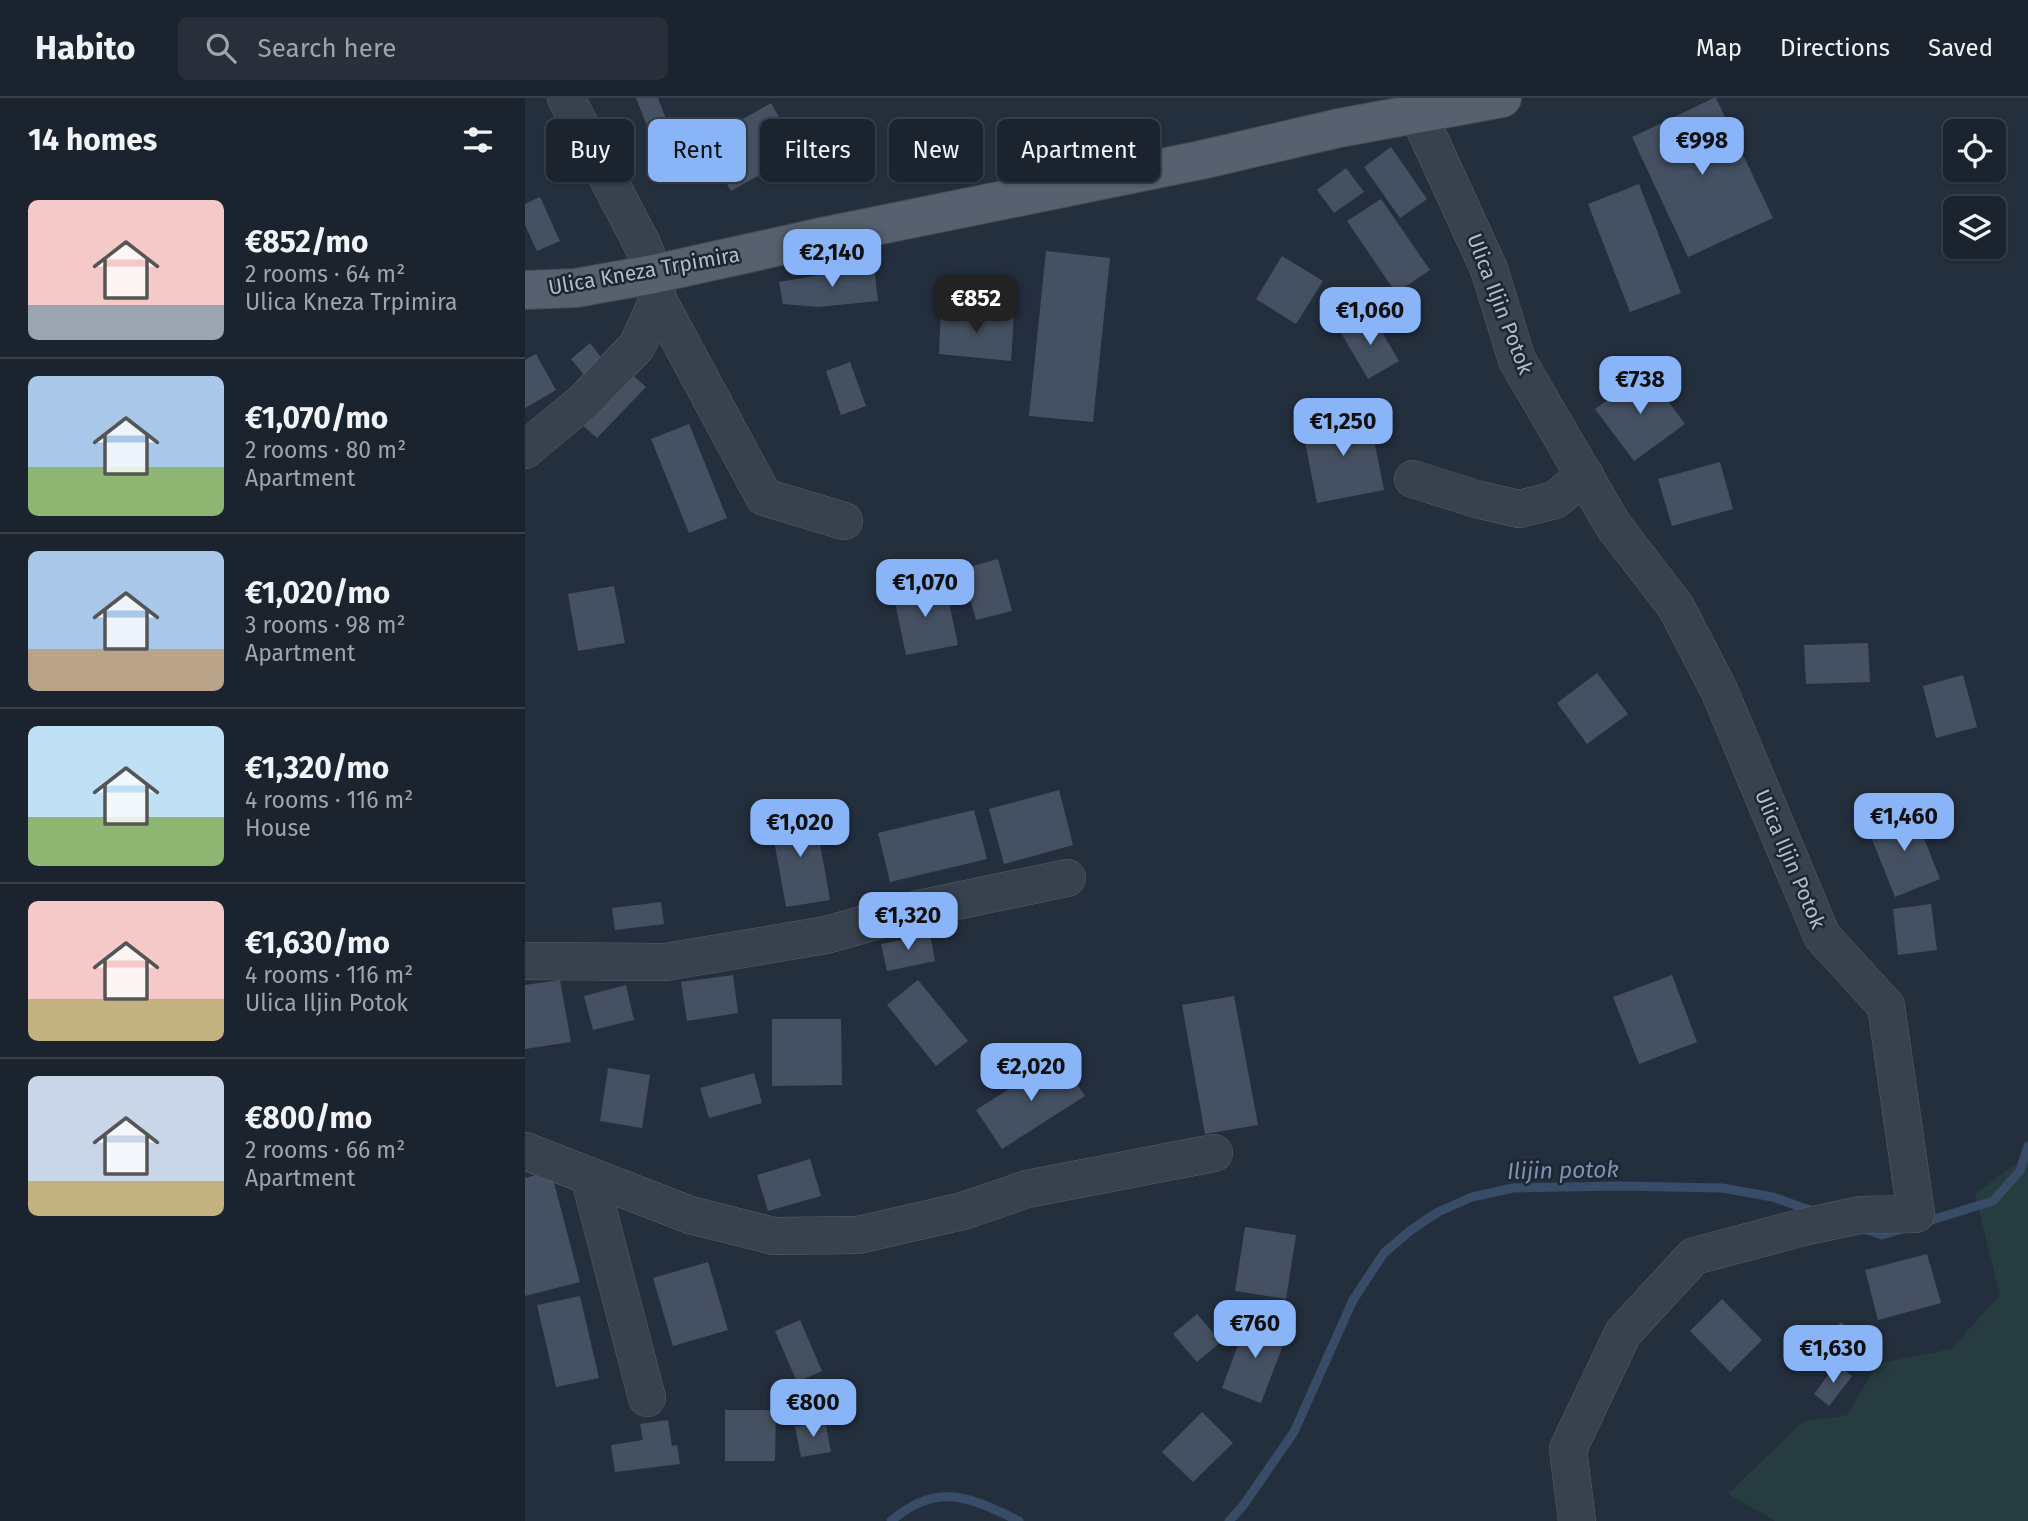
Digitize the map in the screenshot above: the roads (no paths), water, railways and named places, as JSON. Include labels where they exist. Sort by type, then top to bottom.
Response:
[{"type":"main road","name":"Ulica Kneza Trpimira","points":[[525,290],[656,287],[825,236],[1201,160],[1339,128],[1394,111],[1502,98]]},
{"type":"street","points":[[566,98],[642,244],[656,287],[764,497],[844,521]]},
{"type":"street","name":"Ulica Iljin Potok","points":[[1394,111],[1489,269],[1517,360],[1613,525],[1676,607],[1719,690],[1822,936],[1887,1006],[1916,1214],[1860,1214],[1694,1256],[1623,1333],[1568,1449],[1577,1521]]},
{"type":"street","points":[[525,450],[584,401],[637,346],[656,287]]},
{"type":"street","points":[[1413,479],[1519,509],[1555,500],[1585,475]]},
{"type":"street","points":[[525,961],[665,962],[826,935],[918,909],[1067,878]]},
{"type":"street","points":[[525,1151],[690,1215],[774,1236],[858,1235],[963,1211],[1027,1189],[1214,1153]]},
{"type":"street","points":[[589,1176],[647,1398]]},
{"type":"waterway","name":"Ilijin potok","points":[[1922,1223],[1993,1201],[2020,1171],[2028,1146]]},
{"type":"waterway","name":"Ilijin potok","points":[[1229,1521],[1242,1507],[1294,1432],[1353,1300],[1384,1253],[1438,1212],[1472,1197],[1513,1188],[1619,1186],[1722,1188],[1773,1197],[1815,1212]]},
{"type":"waterway","name":"Ilijin potok","points":[[1865,1229],[1882,1235],[1902,1229]]},
{"type":"waterway","name":"Ilijin potok","points":[[891,1521],[908,1509],[939,1497],[969,1500],[1019,1521]]}]
